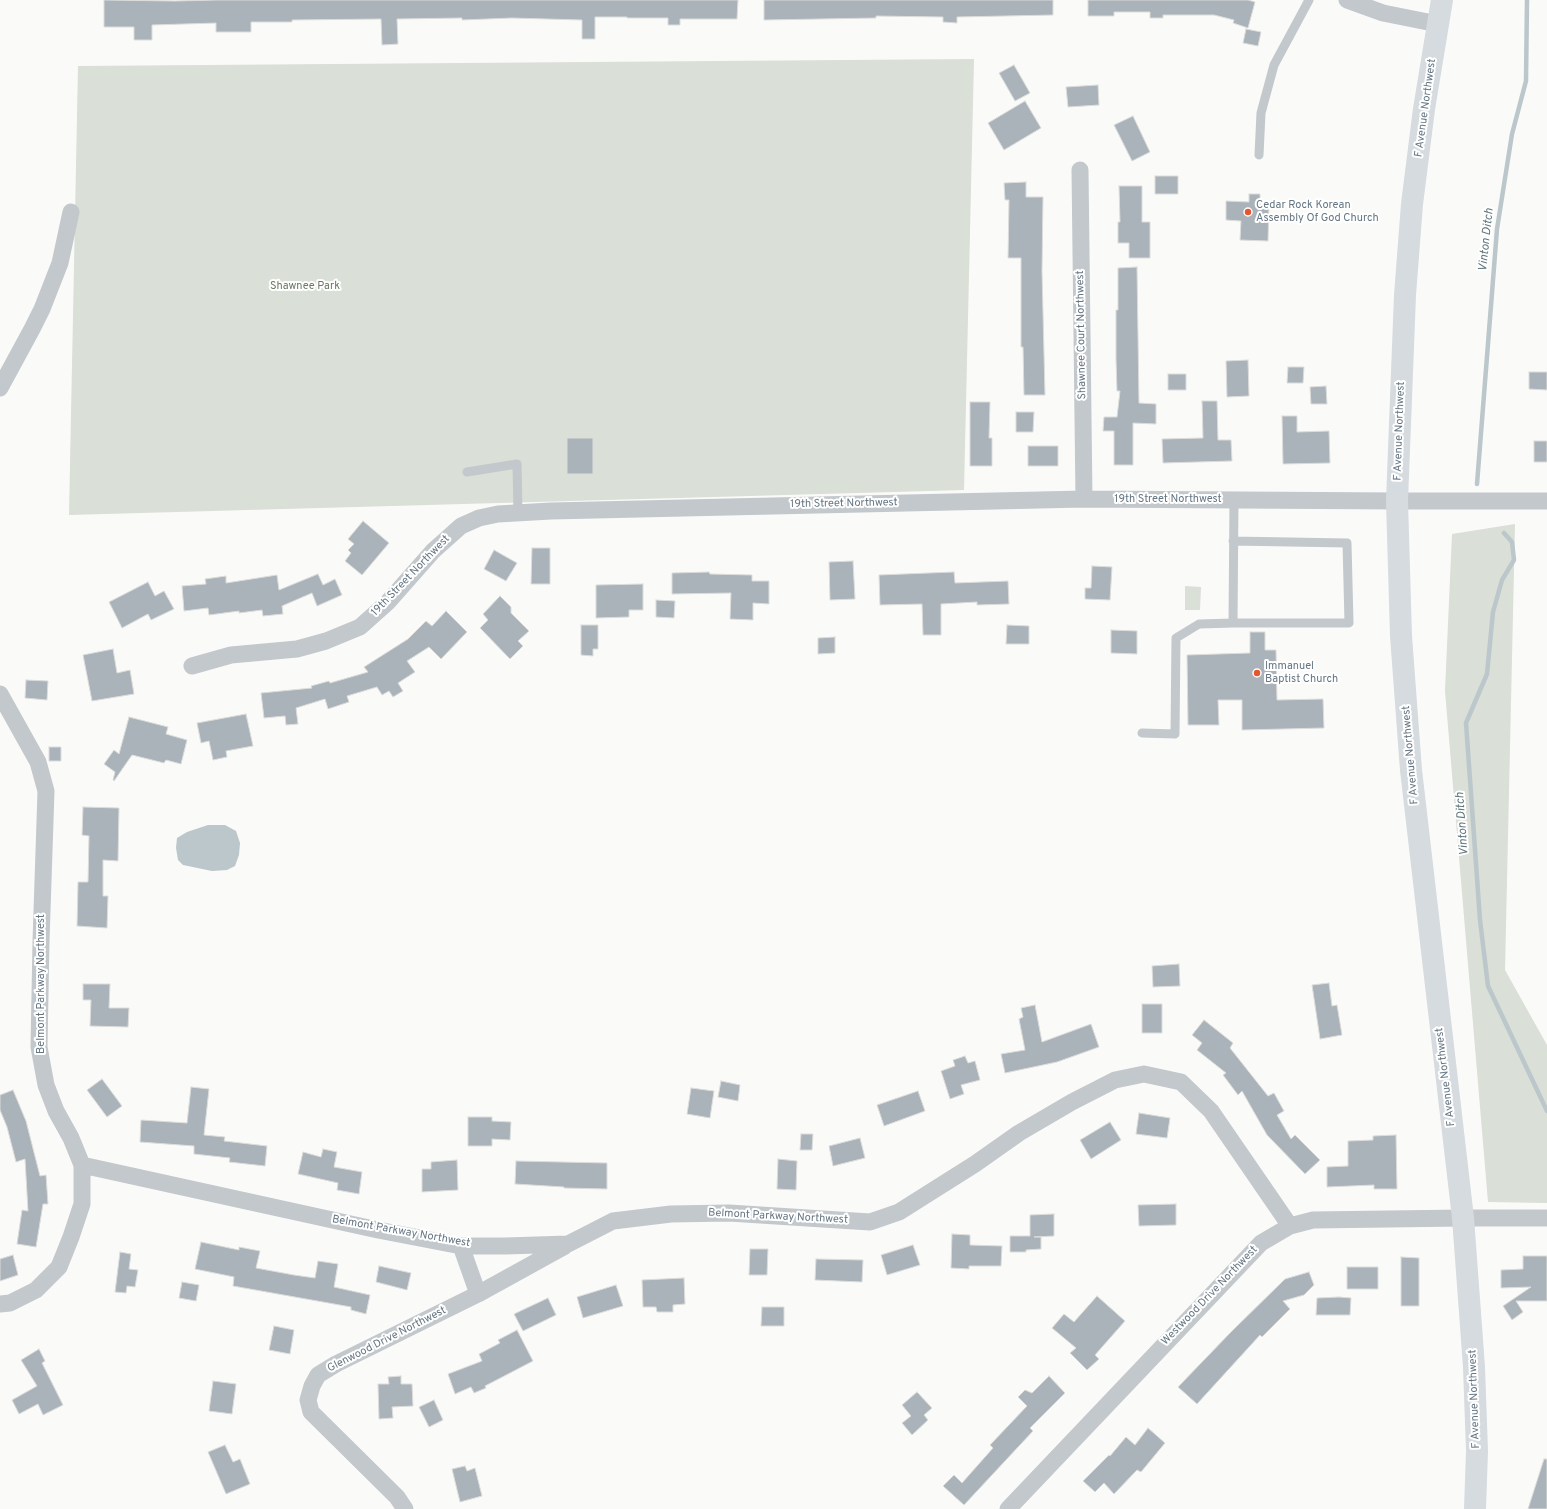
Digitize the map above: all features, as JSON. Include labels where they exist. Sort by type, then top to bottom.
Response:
[{"type":"main road","name":"F Avenue Northwest","points":[[1442,0],[1424,109],[1412,204],[1404,303],[1398,501],[1401,636],[1411,770],[1463,1218],[1474,1367],[1477,1451],[1475,1509]]},
{"type":"street","points":[[1347,0],[1383,13],[1438,24]]},
{"type":"street","name":"Shawnee Court Northwest","points":[[1080,170],[1084,499]]},
{"type":"street","points":[[0,388],[42,309],[60,263],[71,212]]},
{"type":"street","name":"19th Street Northwest","points":[[192,666],[231,655],[297,650],[326,641],[360,627],[388,602],[433,551],[461,526],[498,514],[518,512],[1084,499],[1547,501]]},
{"type":"street","name":"Belmont Parkway Northwest","points":[[0,694],[38,762],[46,791],[39,1047],[46,1085],[56,1111],[71,1138],[82,1165],[378,1230],[461,1246],[568,1244],[613,1221],[671,1214],[729,1213],[870,1222],[899,1212],[975,1164],[1019,1133],[1072,1102],[1115,1080],[1144,1074],[1181,1082],[1211,1111],[1290,1226]]},
{"type":"street","points":[[0,1304],[10,1303],[36,1290],[59,1267],[82,1204],[82,1165]]},
{"type":"street","name":"Westwood Drive Northwest","points":[[1008,1509],[1261,1243],[1290,1226],[1313,1220],[1547,1218]]},
{"type":"street","name":"Glenwood Drive Northwest","points":[[405,1509],[398,1497],[311,1412],[308,1400],[312,1386],[318,1375],[336,1364],[478,1294],[568,1244]]},
{"type":"street","points":[[461,1246],[478,1294]]},
{"type":"lane","points":[[1259,155],[1261,113],[1274,64],[1309,0]]},
{"type":"lane","points":[[467,472],[517,464],[518,512]]},
{"type":"lane","points":[[1232,623],[1234,500]]},
{"type":"lane","points":[[1142,733],[1176,734],[1176,638],[1199,624],[1349,623],[1347,543],[1233,541]]},
{"type":"green space","name":"Shawnee Park","points":[[974,59],[964,490],[69,515],[78,66]]},
{"type":"green space","points":[[1515,524],[1505,970],[1547,1045],[1547,1203],[1488,1202],[1445,691],[1452,534]]},
{"type":"green space","points":[[1185,586],[1201,587],[1200,610],[1185,610]]},
{"type":"shaded area","points":[[208,825],[225,825],[236,831],[240,843],[239,855],[235,866],[227,870],[212,871],[183,865],[178,860],[176,848],[177,838],[187,832]]},
{"type":"building","points":[[104,0],[738,0],[737,19],[680,19],[680,25],[668,25],[668,18],[595,17],[595,39],[582,39],[582,20],[512,18],[462,20],[462,18],[397,19],[398,44],[382,45],[381,19],[251,22],[251,32],[216,32],[216,23],[152,25],[152,40],[134,40],[134,27],[104,27]]},
{"type":"building","points":[[764,0],[1053,0],[1053,15],[957,17],[957,23],[943,22],[943,17],[876,16],[876,18],[764,20]]},
{"type":"building","points":[[1088,0],[1248,0],[1255,2],[1248,28],[1233,23],[1234,20],[1214,15],[1163,15],[1163,18],[1150,18],[1150,12],[1114,12],[1114,16],[1088,16]]},
{"type":"building","points":[[1246,29],[1261,32],[1258,46],[1243,43]]},
{"type":"building","points":[[1014,65],[1030,93],[1015,101],[999,73]]},
{"type":"building","points":[[1098,85],[1099,105],[1068,107],[1066,87]]},
{"type":"building","points":[[1025,101],[1041,128],[1004,150],[988,123]]},
{"type":"building","points":[[1133,116],[1150,152],[1132,161],[1114,125]]},
{"type":"building","points":[[1155,176],[1178,176],[1178,194],[1155,194]]},
{"type":"building","points":[[1026,182],[1026,197],[1043,197],[1042,271],[1045,395],[1024,395],[1023,347],[1021,347],[1021,258],[1008,258],[1009,200],[1005,200],[1004,183]]},
{"type":"building","points":[[1119,186],[1142,186],[1142,222],[1150,222],[1150,258],[1129,258],[1129,243],[1118,243],[1118,222],[1120,222]]},
{"type":"building","name":"Cedar Rock Korean Assembly Of God Church","points":[[1249,194],[1260,194],[1260,204],[1269,204],[1268,241],[1240,240],[1241,221],[1226,220],[1226,201],[1249,202]]},
{"type":"building","points":[[1137,267],[1139,403],[1156,404],[1156,424],[1133,423],[1133,465],[1114,465],[1114,431],[1103,431],[1104,417],[1117,417],[1120,391],[1117,391],[1116,359],[1118,268]]},
{"type":"building","points":[[1248,360],[1249,396],[1227,397],[1226,361]]},
{"type":"building","points":[[1288,367],[1304,367],[1303,383],[1287,383]]},
{"type":"building","points":[[1529,372],[1547,372],[1547,390],[1529,389]]},
{"type":"building","points":[[1168,374],[1186,374],[1186,390],[1168,390]]},
{"type":"building","points":[[1326,386],[1327,404],[1311,404],[1310,387]]},
{"type":"building","points":[[1202,401],[1217,401],[1218,440],[1231,440],[1232,461],[1163,463],[1162,439],[1203,438]]},
{"type":"building","points":[[970,402],[990,402],[989,438],[992,438],[992,466],[970,466]]},
{"type":"building","points":[[1016,412],[1034,412],[1033,432],[1016,432]]},
{"type":"building","points":[[1282,416],[1297,416],[1297,432],[1329,431],[1330,463],[1283,464]]},
{"type":"building","points":[[567,438],[593,438],[593,474],[567,474]]},
{"type":"building","points":[[1534,441],[1547,441],[1547,462],[1534,462]]},
{"type":"building","points":[[1028,446],[1058,446],[1058,466],[1028,466]]},
{"type":"building","points":[[363,521],[389,543],[362,575],[345,561],[351,553],[348,550],[354,544],[348,539]]},
{"type":"building","points":[[532,548],[550,548],[550,584],[531,584]]},
{"type":"building","points":[[494,550],[517,563],[506,581],[484,569]]},
{"type":"building","points":[[853,561],[855,599],[830,600],[829,562]]},
{"type":"building","points":[[1092,566],[1112,567],[1110,600],[1085,599],[1085,588],[1091,588]]},
{"type":"building","points":[[709,572],[710,574],[752,575],[752,581],[769,581],[769,604],[753,603],[753,620],[730,619],[731,593],[672,594],[672,573]]},
{"type":"building","points":[[954,572],[955,583],[1008,581],[1009,604],[977,605],[977,602],[941,604],[941,635],[923,635],[922,604],[880,605],[879,575]]},
{"type":"building","points":[[318,574],[323,585],[335,579],[342,595],[317,606],[312,593],[282,606],[283,614],[263,616],[262,610],[209,615],[208,608],[184,611],[182,586],[206,584],[205,579],[226,576],[226,583],[277,575],[279,590]]},
{"type":"building","points":[[148,582],[155,596],[164,591],[174,609],[151,620],[148,614],[122,628],[109,602]]},
{"type":"building","points":[[643,584],[643,610],[629,610],[629,617],[596,618],[596,585]]},
{"type":"building","points":[[500,596],[511,607],[511,613],[529,631],[518,641],[523,646],[510,659],[480,628],[488,620],[483,614]]},
{"type":"building","points":[[656,600],[675,601],[674,618],[656,617]]},
{"type":"building","points":[[446,611],[467,632],[441,659],[429,647],[407,661],[415,672],[398,683],[403,691],[393,697],[389,691],[382,695],[377,687],[347,696],[349,702],[328,709],[325,699],[296,708],[298,724],[286,725],[285,716],[264,718],[261,693],[312,688],[311,686],[329,681],[330,683],[368,672],[364,667],[408,639],[426,621],[432,626]]},
{"type":"building","points":[[581,625],[598,625],[598,649],[593,649],[593,656],[581,655]]},
{"type":"building","points":[[1007,625],[1029,626],[1029,644],[1006,644]]},
{"type":"building","points":[[1111,630],[1137,631],[1137,654],[1111,653]]},
{"type":"building","name":"Immanuel Baptist Church","points":[[1250,632],[1265,632],[1265,650],[1276,650],[1277,700],[1323,699],[1324,728],[1242,730],[1242,700],[1218,700],[1219,725],[1188,725],[1187,655],[1250,653]]},
{"type":"building","points":[[835,637],[835,653],[818,654],[818,638]]},
{"type":"building","points":[[113,649],[117,673],[130,670],[134,694],[92,701],[83,655]]},
{"type":"building","points":[[26,680],[48,681],[47,700],[25,698]]},
{"type":"building","points":[[246,714],[253,746],[226,751],[227,757],[213,760],[209,741],[201,743],[197,723]]},
{"type":"building","points":[[129,717],[168,727],[166,734],[187,740],[181,764],[166,760],[164,763],[132,755],[114,781],[115,772],[104,764],[114,750],[119,754]]},
{"type":"building","points":[[49,747],[61,747],[61,761],[49,761]]},
{"type":"building","points":[[83,807],[119,808],[118,861],[103,860],[103,896],[108,896],[107,928],[77,926],[78,882],[88,882],[89,836],[82,835]]},
{"type":"building","points":[[1179,964],[1180,986],[1153,987],[1152,966]]},
{"type":"building","points":[[1329,983],[1332,1006],[1337,1005],[1342,1035],[1320,1039],[1312,985]]},
{"type":"building","points":[[83,984],[110,984],[109,1008],[129,1008],[128,1027],[90,1026],[91,1000],[83,1000]]},
{"type":"building","points":[[1142,1004],[1162,1004],[1162,1033],[1142,1033]]},
{"type":"building","points":[[1035,1005],[1042,1042],[1091,1024],[1099,1047],[1057,1062],[1005,1073],[1001,1054],[1025,1050],[1019,1019],[1023,1017],[1021,1008]]},
{"type":"building","points":[[1204,1020],[1233,1043],[1230,1048],[1268,1096],[1274,1093],[1284,1111],[1277,1115],[1291,1139],[1295,1135],[1320,1160],[1305,1174],[1267,1135],[1242,1091],[1238,1095],[1223,1075],[1226,1073],[1197,1050],[1202,1043],[1192,1035]]},
{"type":"building","points":[[965,1056],[968,1063],[975,1061],[980,1080],[961,1085],[964,1094],[950,1099],[941,1071],[955,1066],[953,1060]]},
{"type":"building","points":[[102,1079],[122,1106],[107,1117],[87,1090]]},
{"type":"building","points":[[721,1081],[740,1085],[738,1101],[718,1097]]},
{"type":"building","points":[[191,1087],[209,1089],[204,1135],[225,1137],[224,1141],[267,1146],[265,1166],[229,1162],[230,1158],[194,1154],[194,1146],[140,1142],[141,1120],[187,1123]]},
{"type":"building","points":[[691,1088],[714,1091],[710,1118],[687,1114]]},
{"type":"building","points":[[13,1090],[26,1121],[40,1176],[46,1175],[48,1204],[43,1204],[36,1247],[17,1244],[22,1210],[28,1211],[25,1159],[16,1162],[7,1127],[0,1110],[0,1095]]},
{"type":"building","points":[[918,1091],[925,1111],[884,1126],[877,1105]]},
{"type":"building","points":[[1139,1113],[1170,1118],[1167,1138],[1136,1134]]},
{"type":"building","points":[[468,1117],[492,1117],[492,1121],[511,1122],[510,1140],[492,1139],[492,1146],[468,1146]]},
{"type":"building","points":[[1110,1122],[1121,1140],[1091,1159],[1080,1140]]},
{"type":"building","points":[[801,1134],[813,1134],[812,1150],[800,1150]]},
{"type":"building","points":[[1396,1135],[1397,1189],[1374,1189],[1374,1185],[1327,1187],[1327,1167],[1348,1166],[1348,1141],[1373,1140],[1373,1136]]},
{"type":"building","points":[[860,1138],[865,1158],[833,1166],[829,1146]]},
{"type":"building","points":[[323,1149],[337,1152],[334,1167],[362,1172],[359,1194],[337,1190],[338,1183],[298,1174],[303,1152],[321,1157]]},
{"type":"building","points":[[778,1159],[797,1161],[796,1190],[777,1189]]},
{"type":"building","points":[[457,1160],[458,1190],[422,1192],[422,1169],[431,1169],[431,1162]]},
{"type":"building","points":[[516,1161],[607,1163],[607,1189],[564,1188],[515,1184]]},
{"type":"building","points":[[1176,1204],[1176,1225],[1139,1226],[1138,1205]]},
{"type":"building","points":[[1054,1214],[1054,1236],[1034,1237],[1041,1237],[1041,1249],[1026,1250],[1026,1252],[1010,1252],[1010,1236],[1030,1236],[1030,1215]]},
{"type":"building","points":[[952,1234],[970,1235],[970,1245],[1002,1246],[1001,1266],[969,1266],[969,1269],[951,1268]]},
{"type":"building","points":[[201,1242],[239,1250],[239,1247],[260,1251],[256,1268],[294,1275],[315,1278],[318,1261],[338,1264],[334,1287],[370,1295],[366,1314],[351,1310],[351,1307],[233,1286],[234,1277],[195,1269]]},
{"type":"building","points":[[913,1245],[920,1265],[887,1275],[881,1255]]},
{"type":"building","points":[[750,1249],[768,1249],[767,1275],[749,1275]]},
{"type":"building","points":[[120,1252],[131,1254],[129,1269],[138,1270],[135,1287],[127,1286],[126,1293],[115,1292]]},
{"type":"building","points":[[13,1255],[18,1275],[0,1281],[0,1259]]},
{"type":"building","points":[[1523,1256],[1547,1256],[1547,1301],[1516,1301],[1523,1312],[1512,1320],[1503,1306],[1531,1287],[1501,1288],[1501,1270],[1523,1269]]},
{"type":"building","points":[[1401,1257],[1419,1258],[1419,1306],[1401,1306]]},
{"type":"building","points":[[816,1259],[863,1260],[862,1282],[815,1280]]},
{"type":"building","points":[[379,1266],[411,1273],[407,1290],[376,1282]]},
{"type":"building","points":[[1347,1267],[1378,1267],[1378,1289],[1347,1289]]},
{"type":"building","points":[[1309,1272],[1314,1285],[1304,1295],[1283,1301],[1290,1309],[1262,1337],[1260,1335],[1197,1404],[1178,1387],[1285,1279]]},
{"type":"building","points":[[684,1278],[685,1304],[673,1305],[673,1312],[657,1312],[656,1307],[643,1307],[642,1280]]},
{"type":"building","points":[[182,1282],[199,1285],[196,1301],[179,1298]]},
{"type":"building","points":[[616,1285],[623,1306],[583,1318],[577,1297]]},
{"type":"building","points":[[1097,1296],[1125,1321],[1095,1355],[1099,1359],[1087,1370],[1070,1353],[1076,1348],[1052,1328],[1064,1314],[1074,1322]]},
{"type":"building","points":[[548,1298],[556,1315],[523,1331],[514,1314]]},
{"type":"building","points":[[1317,1298],[1351,1298],[1350,1315],[1316,1315]]},
{"type":"building","points":[[762,1307],[784,1307],[784,1326],[761,1326]]},
{"type":"building","points":[[274,1326],[294,1330],[290,1354],[269,1350]]},
{"type":"building","points":[[517,1330],[533,1361],[485,1386],[486,1388],[474,1393],[471,1387],[455,1394],[448,1374],[482,1361],[479,1354],[500,1343],[498,1340]]},
{"type":"building","points":[[39,1349],[45,1361],[42,1363],[63,1405],[43,1415],[38,1404],[19,1414],[12,1400],[37,1386],[21,1360]]},
{"type":"building","points":[[401,1376],[401,1384],[412,1384],[413,1406],[392,1407],[393,1418],[379,1419],[378,1384],[389,1384],[388,1377]]},
{"type":"building","points":[[1049,1376],[1065,1393],[1030,1428],[1033,1431],[964,1505],[943,1486],[954,1475],[962,1483],[993,1448],[990,1445],[1027,1406],[1018,1397],[1025,1390],[1032,1393]]},
{"type":"building","points":[[213,1381],[236,1384],[232,1414],[209,1411]]},
{"type":"building","points":[[917,1392],[932,1408],[924,1415],[928,1420],[912,1435],[902,1423],[911,1416],[902,1405]]},
{"type":"building","points":[[434,1400],[443,1420],[429,1427],[419,1407]]},
{"type":"building","points":[[1148,1428],[1165,1443],[1141,1472],[1137,1470],[1114,1494],[1104,1483],[1095,1492],[1083,1481],[1109,1455],[1110,1456],[1126,1437],[1135,1445]]},
{"type":"building","points":[[225,1445],[233,1462],[240,1459],[250,1484],[226,1494],[208,1452]]},
{"type":"building","points":[[1544,1459],[1547,1459],[1547,1509],[1528,1509]]},
{"type":"building","points":[[465,1466],[467,1471],[475,1468],[482,1496],[460,1502],[452,1469]]},
{"type":"waterway","name":"Vinton Ditch","points":[[1477,484],[1497,229],[1512,134],[1526,81],[1527,0]]},
{"type":"waterway","name":"Vinton Ditch","points":[[1504,533],[1512,542],[1514,560],[1502,580],[1493,612],[1487,674],[1466,723],[1480,920],[1488,986],[1547,1111]]},
{"type":"place","name":"Cedar Rock Korean Assembly Of God Church","points":[[1248,212]]},
{"type":"place","name":"Immanuel Baptist Church","points":[[1257,673]]}]
